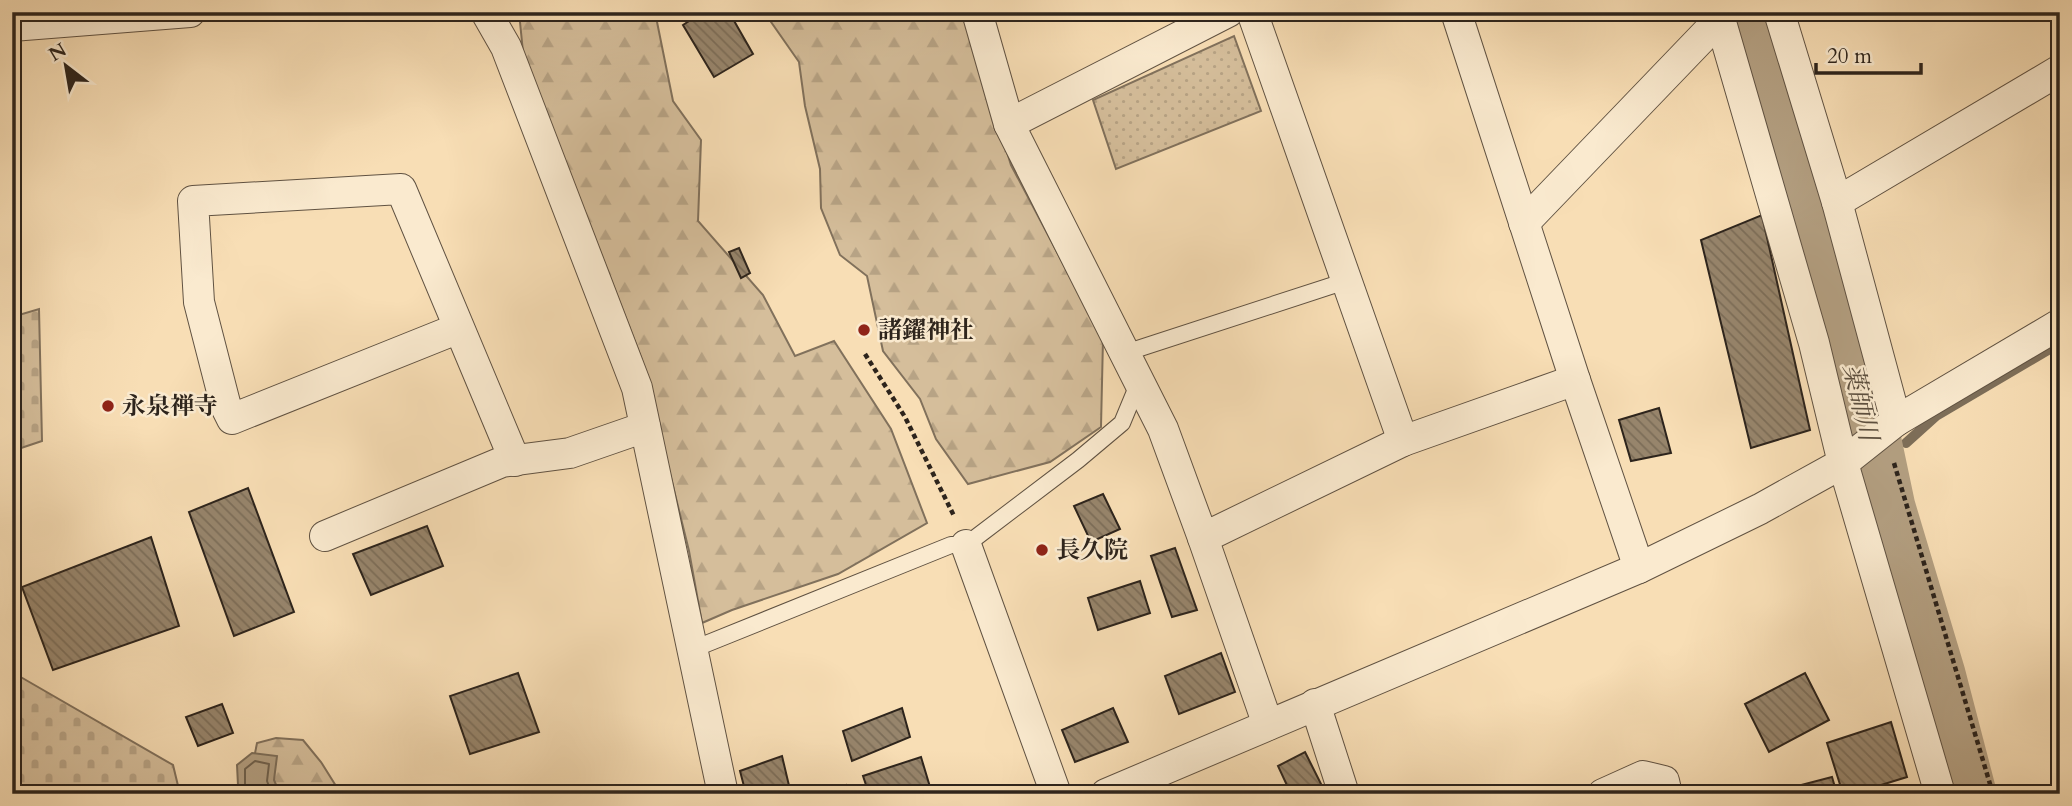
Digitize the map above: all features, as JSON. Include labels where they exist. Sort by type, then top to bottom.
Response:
[{"type":"street","points":[[13,24],[190,12]]},
{"type":"street","points":[[486,12],[506,47],[637,388],[723,794]]},
{"type":"street","points":[[977,12],[1009,124],[1163,429],[1268,725]]},
{"type":"street","points":[[1009,124],[1228,12]]},
{"type":"street","points":[[1252,12],[1403,441]]},
{"type":"street","points":[[1456,12],[1639,568]]},
{"type":"street","points":[[1779,12],[1837,202],[1896,421]]},
{"type":"street","points":[[1524,223],[1719,16]]},
{"type":"street","points":[[1719,16],[1814,343],[1843,463],[1940,794]]},
{"type":"street","points":[[1837,202],[2060,70]]},
{"type":"street","points":[[459,328],[232,419],[226,407],[199,302],[193,201],[401,189],[515,461]]},
{"type":"street","points":[[1106,794],[1639,568],[1760,509],[1843,463],[1896,421],[2060,324]]},
{"type":"street","points":[[1203,538],[1403,441],[1575,380]]},
{"type":"street","points":[[325,536],[502,462],[570,453],[645,427]]},
{"type":"street","points":[[966,545],[1056,794]]},
{"type":"street","points":[[1315,704],[1343,794]]},
{"type":"street","points":[[1603,794],[1643,776],[1664,781],[1667,794]]},
{"type":"lane","points":[[1125,353],[1346,281]]},
{"type":"lane","points":[[691,650],[951,545],[966,545],[1122,423],[1139,382]]},
{"type":"path","points":[[865,354],[905,417],[966,545]]},
{"type":"path","points":[[1896,421],[1898,436],[1889,447],[1993,794]]},
{"type":"green space","points":[[519,12],[655,12],[673,101],[701,140],[698,221],[763,295],[795,356],[834,341],[891,429],[927,523],[838,574],[702,623],[689,551],[642,360],[523,52]]},
{"type":"green space","points":[[767,12],[964,12],[1011,165],[1103,339],[1101,427],[1050,462],[968,484],[936,439],[920,399],[883,351],[867,276],[840,255],[821,208],[820,169],[805,106],[799,62]]},
{"type":"green space","points":[[1234,36],[1261,111],[1116,169],[1093,100]]},
{"type":"green space","points":[[39,309],[42,441],[12,451],[12,317]]},
{"type":"green space","points":[[12,672],[173,765],[180,794],[12,794]]},
{"type":"green space","points":[[276,738],[303,740],[341,794],[247,794],[257,743]]},
{"type":"water","points":[[252,753],[277,756],[274,780],[280,794],[235,794],[238,785],[237,765]]},
{"type":"building","points":[[703,12],[729,12],[753,54],[714,77],[683,25]]},
{"type":"building","points":[[1762,215],[1810,430],[1751,448],[1701,240]]},
{"type":"building","points":[[739,248],[750,273],[741,278],[729,252]]},
{"type":"building","points":[[1659,408],[1671,453],[1631,461],[1619,420]]},
{"type":"building","points":[[248,488],[294,612],[234,636],[189,512]]},
{"type":"building","points":[[1103,494],[1120,529],[1091,542],[1074,506]]},
{"type":"building","points":[[427,526],[443,566],[371,595],[353,554]]},
{"type":"building","points":[[151,537],[179,626],[53,670],[22,587]]},
{"type":"building","points":[[1175,548],[1197,610],[1172,617],[1151,556]]},
{"type":"building","points":[[1140,581],[1150,613],[1098,630],[1088,598]]},
{"type":"building","points":[[1221,653],[1235,692],[1179,714],[1165,676]]},
{"type":"building","points":[[518,673],[539,732],[470,754],[450,696]]},
{"type":"building","points":[[1805,673],[1829,720],[1769,752],[1745,704]]},
{"type":"building","points":[[222,704],[233,733],[198,746],[186,717]]},
{"type":"building","points":[[902,708],[910,737],[852,761],[843,731]]},
{"type":"building","points":[[1113,708],[1128,742],[1075,762],[1062,730]]},
{"type":"building","points":[[1891,722],[1907,777],[1852,794],[1843,794],[1827,743]]},
{"type":"building","points":[[1305,752],[1323,788],[1309,794],[1291,794],[1278,766]]},
{"type":"building","points":[[782,756],[791,794],[746,794],[740,771]]},
{"type":"building","points":[[921,757],[930,787],[912,794],[869,794],[863,776]]},
{"type":"building","points":[[1832,777],[1837,794],[1778,794],[1778,791]]},
{"type":"building","points":[[846,785],[847,794],[811,794]]},
{"type":"waterway","name":"薬師川","points":[[1749,12],[1854,366],[1884,508],[1934,675],[1965,794]]},
{"type":"waterway","points":[[1906,443],[1936,416],[2060,343]]},
{"type":"place","name":"諸鑃神社","points":[[864,330]]},
{"type":"place","name":"永泉禅寺","points":[[108,406]]},
{"type":"place","name":"長久院","points":[[1042,550]]}]
